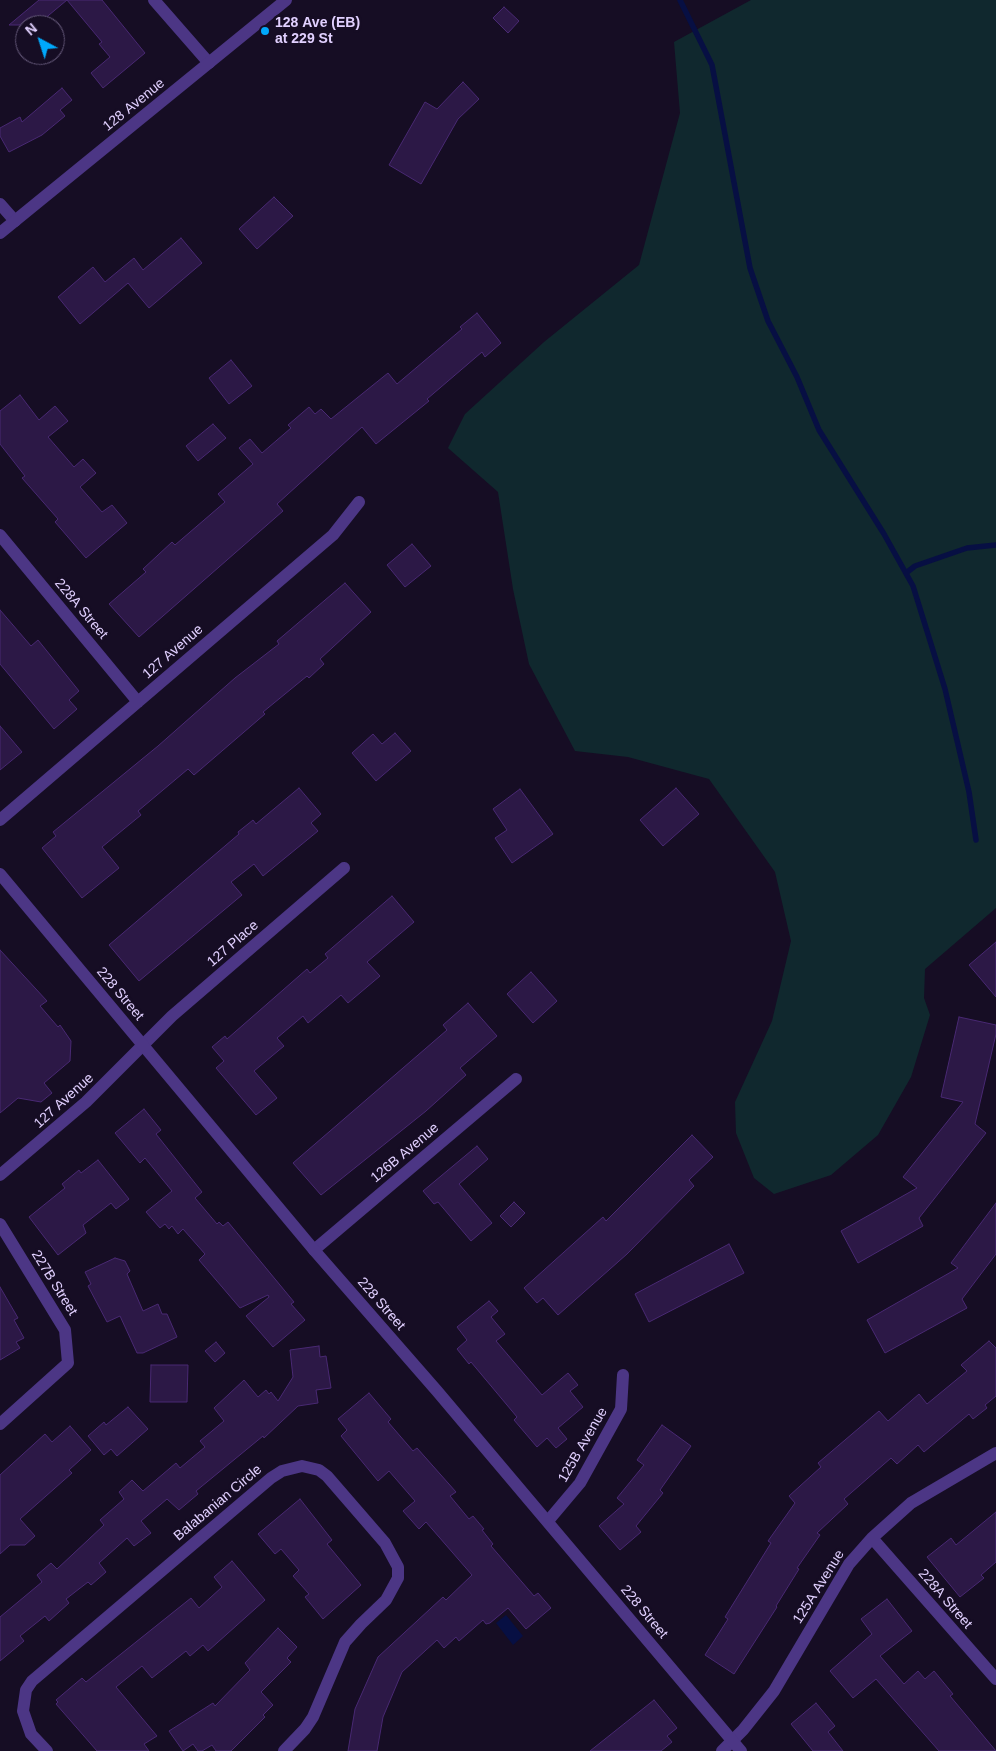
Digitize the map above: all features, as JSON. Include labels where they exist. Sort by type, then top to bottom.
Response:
[{"type":"street","points":[[154,0],[209,64]]},
{"type":"street","name":"128 Avenue","points":[[0,233],[286,0]]},
{"type":"street","points":[[0,204],[14,221]]},
{"type":"street","name":"127 Avenue","points":[[0,820],[333,535],[359,502]]},
{"type":"street","name":"228A Street","points":[[0,535],[138,702]]},
{"type":"street","name":"127 Place","points":[[144,1045],[172,1016],[344,868]]},
{"type":"street","name":"228 Street","points":[[0,874],[314,1250],[548,1521],[737,1746]]},
{"type":"street","name":"127 Avenue","points":[[0,1175],[56,1129],[144,1045]]},
{"type":"street","name":"126B Avenue","points":[[314,1250],[516,1079]]},
{"type":"street","name":"227B Street","points":[[0,1224],[65,1330],[68,1363],[0,1424]]},
{"type":"street","name":"125B Avenue","points":[[548,1521],[580,1483],[621,1409],[623,1375]]},
{"type":"street","name":"125A Avenue","points":[[722,1751],[737,1746],[774,1691],[849,1564],[872,1538],[911,1503],[996,1453]]},
{"type":"street","name":"Balabanian Circle","points":[[47,1751],[31,1734],[23,1711],[26,1690],[32,1681],[271,1478],[282,1471],[302,1466],[319,1470],[327,1476],[386,1543],[398,1567],[398,1578],[394,1590],[386,1600],[345,1642],[312,1717],[305,1729],[284,1751]]},
{"type":"street","name":"228A Street","points":[[872,1538],[996,1679]]},
{"type":"green space","points":[[751,0],[996,0],[996,908],[925,969],[924,998],[930,1015],[911,1077],[878,1135],[831,1175],[774,1194],[754,1178],[736,1133],[735,1102],[772,1021],[791,941],[775,872],[709,779],[628,757],[575,751],[529,664],[513,589],[498,492],[448,448],[465,414],[544,342],[639,265],[680,113],[674,42]]},
{"type":"shaded area","points":[[506,1615],[523,1636],[513,1645],[496,1623]]},
{"type":"building","points":[[39,0],[67,0],[49,15],[21,15]]},
{"type":"building","points":[[67,0],[102,0],[145,53],[103,88],[91,73],[110,57],[99,44],[102,42]]},
{"type":"building","points":[[504,7],[519,21],[508,33],[493,18]]},
{"type":"building","points":[[463,82],[479,99],[458,119],[421,184],[389,165],[425,102],[437,109]]},
{"type":"building","points":[[62,88],[72,100],[60,110],[65,116],[42,135],[9,152],[0,136],[0,128],[20,117],[22,122]]},
{"type":"building","points":[[274,197],[293,216],[257,249],[239,229]]},
{"type":"building","points":[[181,238],[202,263],[149,308],[128,283],[80,324],[58,297],[93,267],[105,282],[134,258],[143,270]]},
{"type":"building","points":[[477,313],[501,343],[485,357],[482,352],[427,399],[429,401],[376,444],[362,427],[277,504],[283,511],[139,637],[109,604],[146,572],[143,569],[172,542],[175,545],[225,502],[218,494],[253,464],[239,448],[250,439],[262,453],[291,428],[288,425],[309,407],[315,414],[321,409],[331,419],[388,373],[397,384],[462,329],[460,327]]},
{"type":"building","points":[[231,360],[252,386],[229,404],[209,378]]},
{"type":"building","points":[[20,395],[39,420],[55,406],[68,421],[48,437],[74,467],[83,459],[96,473],[80,487],[102,512],[112,505],[127,523],[86,558],[55,522],[58,519],[22,478],[25,476],[0,444],[0,411]]},
{"type":"building","points":[[213,424],[226,438],[198,461],[186,446]]},
{"type":"building","points":[[412,544],[431,566],[405,587],[387,565]]},
{"type":"building","points":[[345,583],[371,612],[320,659],[324,664],[309,678],[307,676],[263,712],[265,714],[194,775],[188,769],[138,811],[141,815],[102,847],[119,868],[82,898],[42,848],[56,836],[53,832],[158,746],[235,678],[279,644],[277,641]]},
{"type":"building","points":[[0,610],[31,646],[38,640],[79,691],[69,700],[77,709],[54,729],[0,664]]},
{"type":"building","points":[[0,726],[22,752],[0,770]]},
{"type":"building","points":[[395,733],[411,751],[376,781],[352,753],[373,734],[382,744]]},
{"type":"building","points":[[299,788],[321,814],[311,823],[318,831],[263,876],[254,864],[231,882],[242,895],[139,981],[109,945],[239,834],[238,832],[253,820],[256,824]]},
{"type":"building","points":[[676,788],[699,814],[663,846],[640,820]]},
{"type":"building","points":[[520,789],[553,834],[512,863],[495,838],[507,830],[493,809]]},
{"type":"building","points":[[392,896],[414,922],[367,962],[380,976],[348,1003],[341,995],[308,1023],[303,1016],[277,1038],[284,1046],[254,1071],[277,1098],[256,1115],[216,1068],[224,1061],[212,1047],[225,1036],[227,1039],[307,969],[310,973],[328,958],[325,954]]},
{"type":"building","points":[[996,942],[996,997],[969,965]]},
{"type":"building","points":[[0,950],[47,1001],[40,1006],[58,1027],[60,1025],[71,1041],[70,1061],[44,1083],[52,1093],[41,1102],[18,1098],[0,1113]]},
{"type":"building","points":[[531,972],[557,1001],[533,1023],[507,994]]},
{"type":"building","points":[[468,1003],[497,1036],[460,1068],[466,1075],[426,1111],[321,1195],[293,1163],[447,1030],[443,1025]]},
{"type":"building","points":[[959,1017],[996,1025],[996,1034],[975,1124],[986,1133],[919,1218],[923,1226],[858,1263],[841,1231],[917,1188],[903,1177],[963,1102],[941,1097]]},
{"type":"building","points":[[144,1109],[161,1130],[156,1134],[202,1192],[195,1198],[217,1224],[219,1222],[223,1226],[228,1222],[294,1302],[291,1304],[305,1320],[273,1347],[246,1316],[269,1297],[268,1295],[240,1308],[199,1260],[205,1254],[183,1229],[178,1234],[172,1226],[169,1229],[165,1224],[160,1228],[146,1212],[172,1191],[145,1158],[140,1163],[115,1133]]},
{"type":"building","points":[[692,1135],[713,1157],[689,1180],[694,1186],[627,1254],[558,1315],[543,1298],[537,1303],[524,1288],[603,1217],[606,1221]]},
{"type":"building","points":[[477,1146],[488,1159],[459,1184],[492,1223],[471,1241],[438,1202],[434,1204],[423,1191]]},
{"type":"building","points":[[98,1160],[129,1199],[116,1209],[111,1203],[83,1225],[86,1233],[58,1255],[29,1217],[65,1188],[62,1184],[79,1170],[81,1173]]},
{"type":"building","points":[[514,1202],[525,1213],[511,1227],[500,1216]]},
{"type":"building","points":[[996,1203],[996,1254],[962,1299],[967,1308],[885,1353],[867,1320],[958,1268],[951,1263]]},
{"type":"building","points":[[729,1244],[744,1273],[649,1322],[635,1294]]},
{"type":"building","points":[[115,1258],[125,1261],[130,1271],[127,1274],[143,1311],[158,1304],[162,1314],[167,1314],[177,1337],[143,1353],[137,1353],[120,1316],[107,1322],[88,1286],[91,1284],[85,1272]]},
{"type":"building","points":[[0,1287],[18,1318],[14,1320],[24,1338],[16,1342],[20,1348],[0,1360]]},
{"type":"building","points":[[489,1301],[498,1311],[491,1317],[505,1334],[496,1341],[542,1395],[568,1373],[578,1385],[570,1391],[583,1407],[558,1428],[567,1439],[556,1448],[547,1438],[537,1447],[514,1420],[517,1417],[471,1362],[469,1364],[457,1349],[467,1340],[457,1327]]},
{"type":"building","points":[[989,1341],[996,1348],[996,1396],[985,1405],[987,1408],[973,1419],[969,1414],[924,1452],[918,1445],[897,1464],[891,1458],[844,1499],[848,1504],[817,1533],[820,1535],[797,1568],[799,1569],[777,1607],[734,1674],[705,1655],[728,1619],[725,1617],[771,1543],[768,1541],[795,1503],[789,1496],[821,1467],[818,1463],[879,1411],[888,1421],[919,1394],[927,1404],[967,1371],[961,1365]]},
{"type":"building","points":[[216,1342],[225,1353],[215,1362],[205,1351]]},
{"type":"building","points":[[319,1346],[320,1357],[326,1356],[331,1388],[316,1390],[318,1403],[298,1406],[264,1438],[263,1436],[196,1491],[198,1494],[179,1510],[167,1499],[141,1521],[151,1533],[134,1546],[127,1538],[99,1563],[106,1572],[91,1585],[88,1582],[66,1599],[69,1603],[49,1621],[45,1616],[20,1636],[24,1641],[0,1661],[0,1617],[42,1582],[37,1575],[51,1563],[57,1569],[104,1525],[100,1520],[124,1499],[119,1492],[132,1480],[143,1491],[176,1463],[180,1468],[205,1447],[200,1441],[224,1421],[214,1408],[244,1380],[258,1397],[266,1390],[269,1394],[271,1392],[278,1401],[293,1377],[290,1350]]},
{"type":"building","points":[[151,1365],[188,1365],[187,1402],[150,1402]]},
{"type":"building","points":[[369,1393],[391,1419],[388,1422],[413,1451],[417,1448],[456,1492],[450,1496],[469,1519],[473,1516],[484,1529],[482,1530],[493,1544],[491,1546],[534,1596],[538,1593],[551,1608],[526,1629],[508,1608],[490,1623],[486,1624],[483,1620],[459,1641],[456,1637],[444,1648],[437,1640],[402,1672],[383,1717],[377,1751],[348,1751],[355,1709],[378,1657],[443,1597],[446,1600],[472,1575],[426,1522],[419,1529],[403,1511],[415,1501],[389,1471],[378,1481],[341,1436],[347,1430],[338,1419]]},
{"type":"building","points":[[128,1407],[148,1429],[117,1456],[111,1449],[104,1455],[88,1436],[104,1422],[106,1425]]},
{"type":"building","points":[[662,1425],[691,1446],[660,1490],[663,1493],[636,1526],[641,1532],[620,1550],[599,1526],[624,1504],[617,1498],[644,1465],[637,1460]]},
{"type":"building","points":[[70,1426],[91,1450],[69,1470],[72,1473],[20,1519],[35,1536],[25,1545],[10,1545],[0,1554],[0,1475],[45,1434],[52,1442]]},
{"type":"building","points":[[300,1499],[332,1540],[327,1544],[361,1585],[323,1619],[305,1597],[309,1594],[293,1576],[299,1570],[281,1549],[275,1554],[258,1534]]},
{"type":"building","points":[[996,1512],[996,1562],[981,1575],[984,1578],[960,1597],[927,1557],[951,1538],[956,1545]]},
{"type":"building","points":[[232,1561],[265,1600],[208,1651],[203,1645],[190,1656],[186,1651],[152,1678],[142,1666],[116,1687],[157,1736],[144,1744],[149,1751],[97,1751],[56,1704],[58,1702],[56,1700],[82,1678],[86,1682],[191,1598],[199,1608],[222,1587],[214,1577]]},
{"type":"building","points":[[887,1599],[912,1631],[880,1656],[904,1684],[918,1671],[925,1679],[934,1671],[953,1694],[950,1696],[996,1751],[939,1751],[876,1679],[853,1698],[830,1671],[872,1634],[861,1619]]},
{"type":"building","points":[[278,1628],[297,1647],[287,1658],[291,1662],[261,1692],[273,1705],[263,1715],[265,1717],[231,1751],[216,1751],[212,1745],[202,1751],[198,1751],[193,1744],[183,1751],[169,1731],[213,1703],[215,1706],[250,1670],[245,1663]]},
{"type":"building","points":[[654,1700],[677,1728],[667,1736],[672,1742],[661,1751],[590,1751]]},
{"type":"building","points":[[816,1703],[835,1726],[828,1732],[843,1751],[813,1751],[791,1724]]},
{"type":"waterway","points":[[680,0],[712,65],[750,268],[768,321],[797,377],[819,430],[884,534],[913,586],[945,689],[969,792],[976,840]]},
{"type":"waterway","points":[[906,573],[915,566],[967,548],[996,545]]},
{"type":"place","name":"128 Ave (EB) at 229 St","points":[[265,31]]}]
